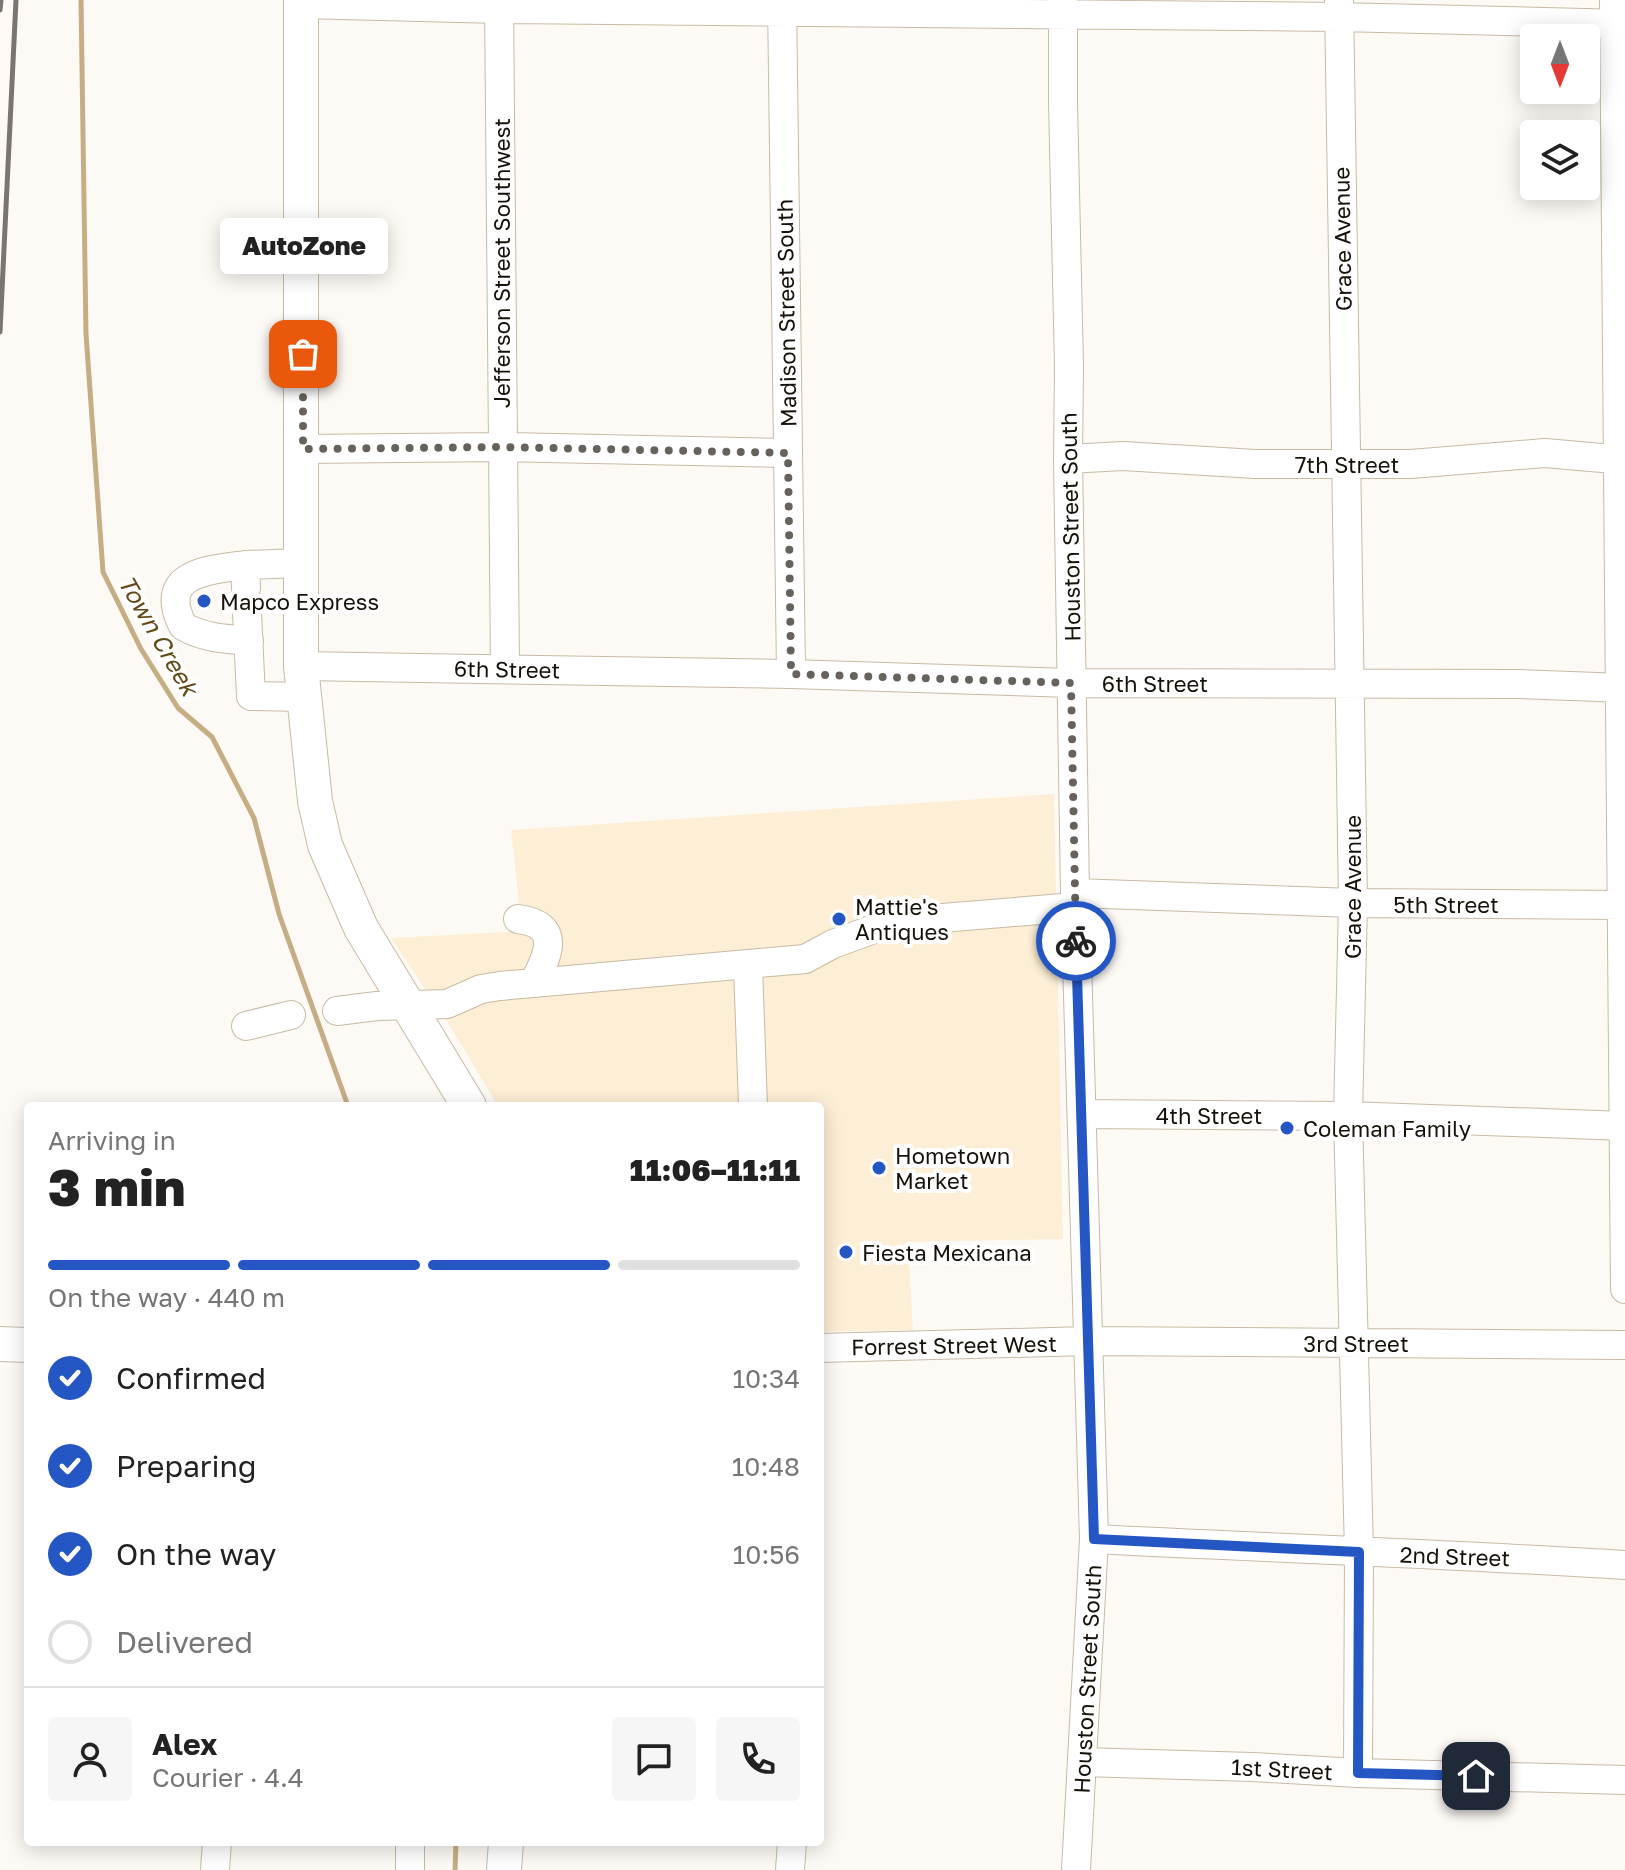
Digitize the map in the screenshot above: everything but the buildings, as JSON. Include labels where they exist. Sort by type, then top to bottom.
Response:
[{"type":"main road","points":[[301,2],[303,681],[315,801],[325,845],[361,928],[467,1102]]},
{"type":"main road","points":[[0,1344],[24,1345]]},
{"type":"main road","points":[[504,1870],[506,1846]]},
{"type":"street","points":[[301,2],[1339,8],[1618,16],[1625,1289]]},
{"type":"street","name":"Jefferson Street Southwest","points":[[499,5],[505,669]]},
{"type":"street","name":"Madison Street South","points":[[782,5],[791,674]]},
{"type":"street","name":"Houston Street South","points":[[1064,7],[1075,900],[1094,1539],[1076,1870]]},
{"type":"street","name":"Grace Avenue","points":[[1339,8],[1353,903],[1348,1116],[1359,1552],[1358,1773]]},
{"type":"street","points":[[303,449],[502,447],[788,453]]},
{"type":"street","name":"7th Street","points":[[1068,459],[1123,456],[1255,464],[1411,464],[1545,453],[1620,460]]},
{"type":"street","name":"6th Street","points":[[302,563],[247,602],[251,696],[303,681],[505,669],[1071,683],[1350,682],[1622,688]]},
{"type":"street","name":"5th Street","points":[[337,1011],[447,1004],[481,989],[534,983],[805,959],[833,944],[893,922],[1075,900],[1623,905]]},
{"type":"street","points":[[518,919],[540,926],[547,934],[548,956],[534,983]]},
{"type":"street","points":[[748,966],[753,1102]]},
{"type":"street","points":[[246,1026],[291,1015]]},
{"type":"street","name":"4th Street","points":[[1082,1114],[1348,1116],[1624,1126]]},
{"type":"street","name":"3rd Street","points":[[1088,1341],[1625,1345]]},
{"type":"street","name":"Forrest Street West","points":[[824,1348],[1088,1341]]},
{"type":"street","name":"2nd Street","points":[[1094,1539],[1452,1554],[1625,1565]]},
{"type":"street","name":"1st Street","points":[[1082,1762],[1625,1780]]},
{"type":"street","points":[[215,1870],[217,1846]]},
{"type":"street","points":[[410,1846],[410,1870]]},
{"type":"street","points":[[790,1870],[792,1846]]},
{"type":"shaded area","points":[[1054,794],[1063,1239],[908,1242],[913,1330],[824,1332],[824,1102],[496,1102],[391,938],[522,931],[511,830]]},
{"type":"waterway","name":"Town Creek","points":[[81,0],[86,334],[103,572],[141,649],[178,708],[212,737],[254,818],[279,914],[347,1102]]},
{"type":"waterway","name":"Town Creek","points":[[455,1870],[456,1846]]},
{"type":"railway","points":[[0,10],[1,0]]},
{"type":"railway","points":[[0,332],[16,0]]},
{"type":"way so far","points":[[303,354],[303,449],[502,447],[788,453],[791,674],[1071,683],[1076,941]]},
{"type":"place","name":"AutoZone","points":[[303,354]]},
{"type":"place","name":"Mapco Express","points":[[204,601]]},
{"type":"place","name":"Mattie's Antiques","points":[[839,919]]},
{"type":"place","name":"Coleman Family","points":[[1287,1128]]},
{"type":"place","name":"Hometown Market","points":[[879,1168]]},
{"type":"place","name":"Fiesta Mexicana","points":[[846,1252]]},
{"type":"route","points":[[1076,941],[1094,1539],[1359,1552],[1358,1773],[1476,1776]]}]
